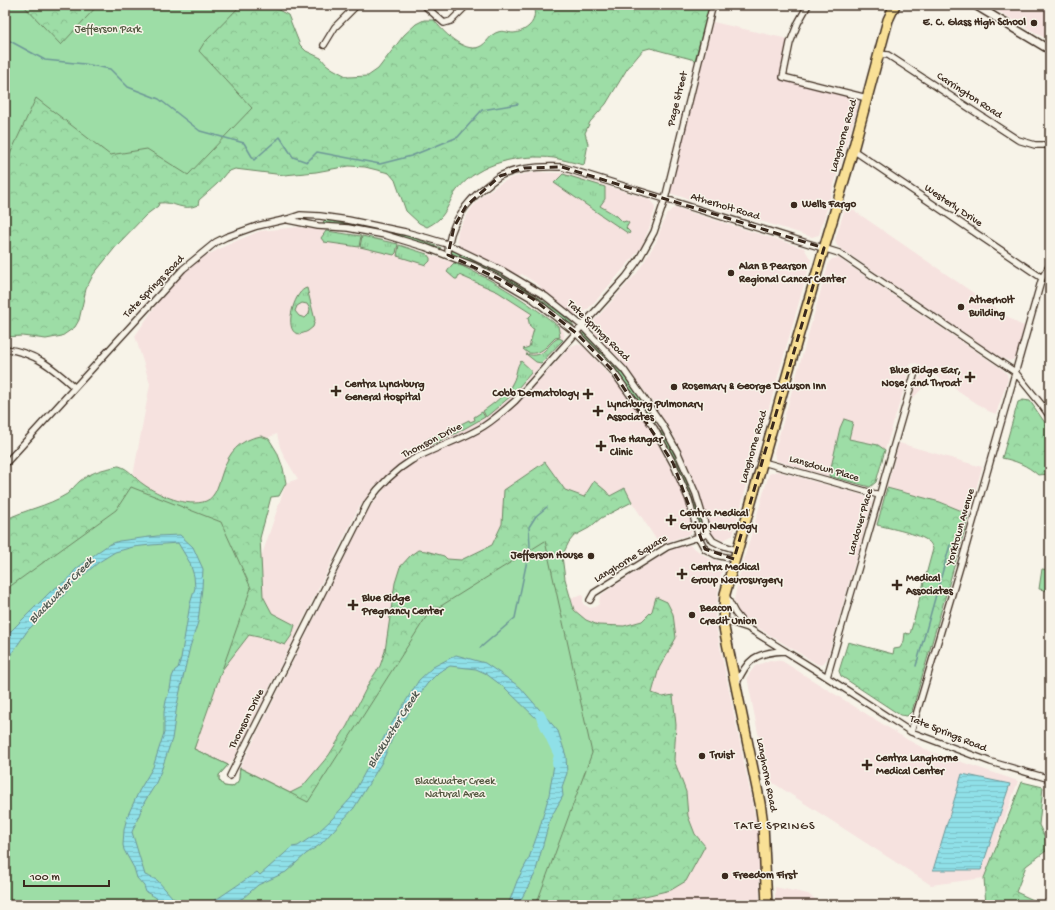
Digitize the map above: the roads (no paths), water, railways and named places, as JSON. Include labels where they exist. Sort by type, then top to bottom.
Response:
[{"type":"main road","name":"Langhorne Road","points":[[766,905],[763,824],[723,622],[725,594],[853,150],[888,20],[895,5]]},
{"type":"street","points":[[324,45],[335,27],[357,5]]},
{"type":"street","points":[[424,5],[444,23],[451,22],[467,5]]},
{"type":"street","name":"Page Street","points":[[665,199],[696,71],[714,5]]},
{"type":"street","points":[[808,5],[798,23],[790,43],[783,77],[867,98]]},
{"type":"street","points":[[975,5],[1050,50]]},
{"type":"street","name":"Carrington Road","points":[[879,54],[888,55],[1018,140],[1035,146],[1050,145]]},
{"type":"street","name":"Westerly Drive","points":[[853,150],[1042,278]]},
{"type":"street","name":"Atherholt Road","points":[[440,252],[447,244],[454,227],[466,206],[480,190],[500,176],[524,168],[544,166],[562,167],[839,253],[1015,372]]},
{"type":"street","name":"Thomson Drive","points":[[230,776],[368,502],[379,487],[412,460],[483,427],[515,401],[612,294],[638,259],[654,232],[665,199]]},
{"type":"street","name":"Tate Springs Road","points":[[5,464],[183,269],[199,255],[226,237],[257,226],[300,215],[320,216],[348,220],[405,232],[447,244],[524,282],[545,296],[582,326],[624,370],[662,424],[678,453],[696,494],[708,534]]},
{"type":"street","name":"Tate Springs Road","points":[[288,219],[318,226],[348,228],[386,235],[440,252],[474,266],[520,291],[533,300],[576,333],[612,370],[654,428],[673,463],[689,500],[699,538],[705,549],[716,555],[734,559]]},
{"type":"street","name":"Atherholt Road","points":[[447,244],[448,255]]},
{"type":"street","name":"Yorktown Avenue","points":[[912,732],[1042,278],[1050,265]]},
{"type":"street","points":[[5,349],[28,354],[50,366],[74,387]]},
{"type":"street","name":"Landover Place","points":[[827,677],[915,372]]},
{"type":"street","points":[[1015,372],[1050,417]]},
{"type":"street","name":"Lansdown Place","points":[[763,462],[879,495]]},
{"type":"street","points":[[708,534],[713,541],[720,545],[737,550]]},
{"type":"street","name":"Langhorne Square","points":[[590,600],[594,593],[667,547],[708,534]]},
{"type":"street","name":"Tate Springs Road","points":[[725,594],[735,613],[748,628]]},
{"type":"street","name":"Tate Springs Road","points":[[723,622],[733,623],[748,628],[912,732],[991,762],[1050,779]]},
{"type":"street","points":[[736,688],[742,671],[751,661],[759,655],[770,651],[785,651]]},
{"type":"water","points":[[180,535],[193,547],[203,569],[198,622],[184,673],[172,739],[155,785],[145,801],[132,832],[145,875],[157,880],[173,898],[189,905],[164,905],[155,897],[146,892],[144,886],[137,878],[123,845],[127,817],[139,791],[153,767],[164,733],[164,712],[166,701],[172,677],[175,670],[178,668],[181,658],[190,604],[195,588],[194,576],[190,563],[178,543],[133,547],[115,552],[99,562],[75,582],[28,630],[5,663],[5,640],[11,631],[51,591],[67,580],[76,569],[108,545],[119,541],[157,536]]},
{"type":"water","points":[[456,655],[485,663],[520,687],[558,731],[566,756],[567,773],[562,787],[563,796],[550,819],[535,874],[518,905],[508,905],[517,881],[529,858],[539,830],[549,795],[557,746],[553,732],[540,722],[505,688],[485,673],[476,669],[450,666],[439,672],[427,684],[413,704],[407,716],[397,728],[382,762],[354,808],[321,844],[306,854],[286,872],[258,885],[243,898],[229,905],[208,905],[257,872],[260,875],[292,847],[298,846],[317,833],[332,819],[351,798],[389,728],[419,680],[433,667]]},
{"type":"water","points":[[962,774],[1010,784],[981,870],[933,870]]},
{"type":"waterway","points":[[5,40],[10,41],[45,60],[85,64],[110,69],[128,87],[159,99],[200,131],[244,143],[254,160],[280,137],[293,157],[307,162],[317,152],[380,164],[411,156],[458,137],[482,110],[518,104]]},
{"type":"waterway","points":[[480,648],[515,618],[530,546],[529,527],[536,516],[547,507]]},
{"type":"waterway","points":[[916,666],[950,545]]},
{"type":"waterway","name":"Blackwater Creek","points":[[540,715],[559,755],[557,763]]},
{"type":"place","name":"E. C. Glass High School","points":[[1034,23]]},
{"type":"place","name":"Wells Fargo","points":[[794,205]]},
{"type":"place","name":"Alan B Pearson Regional Cancer Center","points":[[731,273]]},
{"type":"place","name":"Atherholt Building","points":[[961,307]]},
{"type":"place","name":"Blue Ridge Ear, Nose, and Throat","points":[[970,377]]},
{"type":"place","name":"Rosemary & George Dawson Inn","points":[[674,387]]},
{"type":"place","name":"Centra Lynchburg General Hospital","points":[[336,391]]},
{"type":"place","name":"Cobb Dermatology","points":[[588,394]]},
{"type":"place","name":"Lynchburg Pulmonary Associates","points":[[598,411]]},
{"type":"place","name":"The Hangar Clinic","points":[[601,446]]},
{"type":"place","name":"Centra Medical Group Neurology","points":[[671,520]]},
{"type":"place","name":"Jefferson House","points":[[591,556]]},
{"type":"place","name":"Centra Medical Group Neurosurgery","points":[[682,574]]},
{"type":"place","name":"Medical Associates","points":[[897,585]]},
{"type":"place","name":"Blue Ridge Pregnancy Center","points":[[353,605]]},
{"type":"place","name":"Beacon Credit Union","points":[[692,615]]},
{"type":"place","name":"Truist","points":[[702,756]]},
{"type":"place","name":"Centra Langhorne Medical Center","points":[[867,765]]},
{"type":"place","name":"Freedom First","points":[[725,876]]},
{"type":"district","name":"TATE SPRINGS","points":[[775,827]]},
{"type":"park label","name":"Jefferson Park","points":[[108,30]]},
{"type":"park label","name":"Blackwater Creek Natural Area","points":[[455,788]]}]
